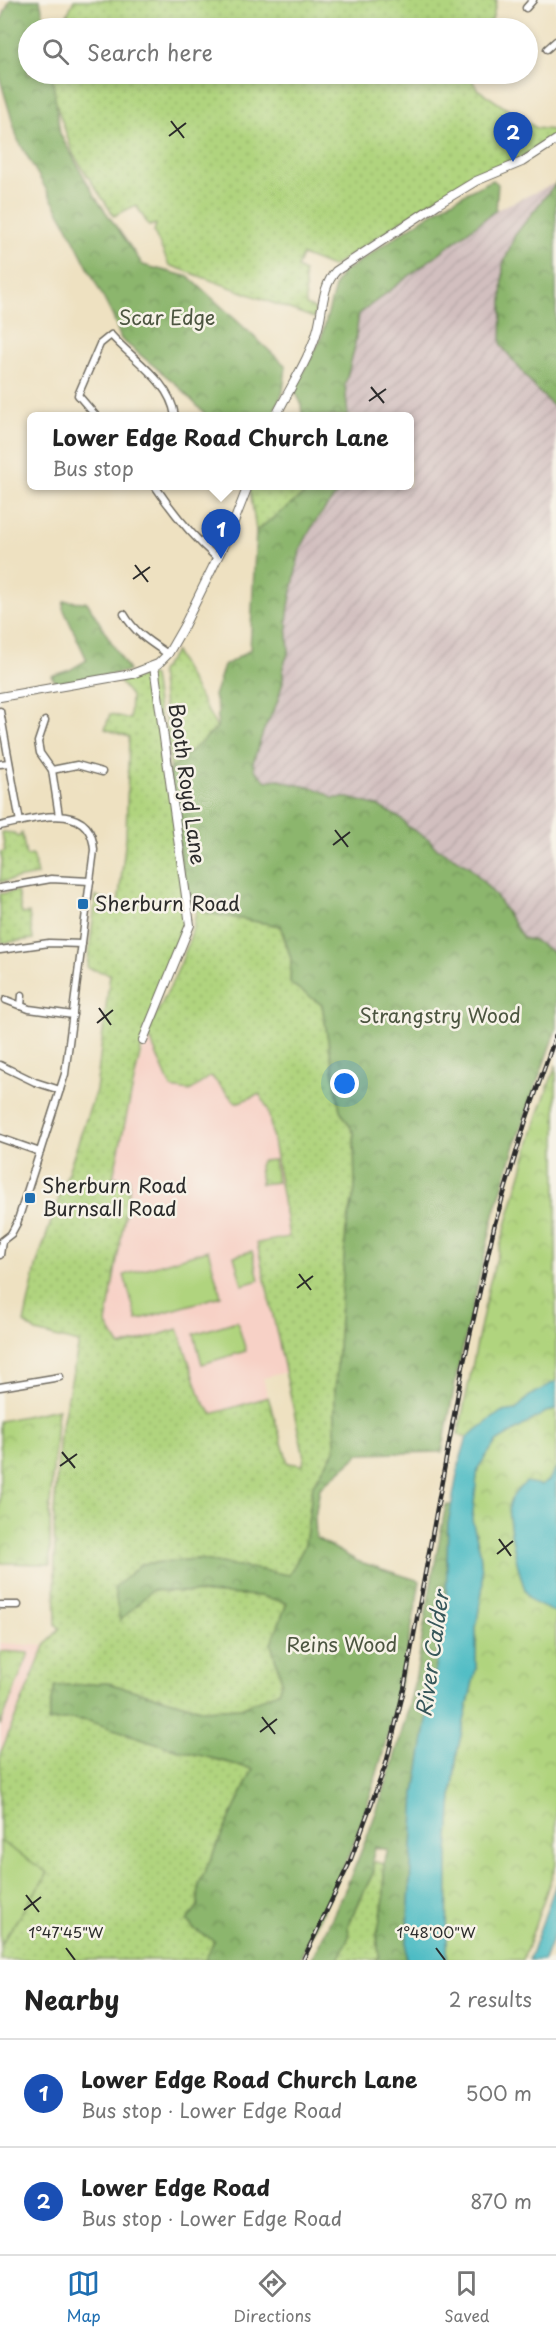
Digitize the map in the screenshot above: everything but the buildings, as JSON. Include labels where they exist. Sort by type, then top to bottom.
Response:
[{"type":"street","points":[[526,8],[533,0]]},
{"type":"street","points":[[547,49],[556,40]]},
{"type":"street","points":[[278,412],[314,340],[326,289],[336,271],[476,181],[522,162],[556,140]]},
{"type":"street","points":[[92,412],[78,394],[100,344],[111,335],[163,387],[173,412]]},
{"type":"street","points":[[158,490],[175,515],[217,558]]},
{"type":"street","points":[[0,697],[132,674],[154,666],[168,654],[230,532],[246,490]]},
{"type":"street","points":[[124,614],[132,627],[143,637],[168,654]]},
{"type":"street","name":"Booth Royd Lane","points":[[143,1040],[190,925],[154,666]]},
{"type":"street","points":[[0,711],[20,822]]},
{"type":"street","points":[[45,721],[38,742],[40,753],[52,770],[59,816]]},
{"type":"street","points":[[0,764],[9,763]]},
{"type":"street","points":[[52,770],[77,765],[102,772]]},
{"type":"street","points":[[0,826],[59,816],[78,820],[91,835],[94,850],[68,1061],[17,1223],[11,1234],[1,1241],[0,1255]]},
{"type":"street","points":[[0,888],[51,879],[90,881]]},
{"type":"street","points":[[0,950],[50,943],[82,944]]},
{"type":"street","points":[[21,1006],[22,995]]},
{"type":"street","points":[[6,1000],[21,1006],[73,1016]]},
{"type":"street","points":[[0,1065],[35,1082],[60,1090]]},
{"type":"street","points":[[0,1138],[40,1152]]},
{"type":"street","points":[[0,1387],[60,1377]]},
{"type":"street","points":[[0,1605],[18,1605]]},
{"type":"shaded area","points":[[556,183],[556,954],[535,941],[523,939],[469,866],[435,847],[429,839],[408,827],[402,819],[378,806],[349,798],[332,798],[278,779],[266,781],[255,770],[253,763],[283,682],[283,667],[289,651],[287,622],[289,606],[300,550],[307,534],[340,490],[414,490],[414,412],[348,412],[345,385],[354,350],[359,314],[496,210]]},
{"type":"shaded area","points":[[147,1032],[171,1088],[190,1091],[211,1076],[236,1103],[260,1094],[268,1110],[272,1132],[289,1237],[257,1243],[262,1274],[286,1372],[263,1378],[268,1397],[212,1414],[202,1401],[178,1329],[120,1347],[106,1323],[129,1192],[112,1178]]},
{"type":"shaded area","points":[[0,1643],[45,1646],[0,1754]]},
{"type":"green space","name":"Scar Edge","points":[[10,0],[40,0],[44,18],[18,18],[18,84],[53,84],[60,134],[96,198],[143,265],[189,277],[286,366],[283,392],[274,412],[203,412],[176,384],[121,339],[113,317],[66,224],[18,140],[0,79],[0,23]]},
{"type":"green space","points":[[74,0],[497,0],[492,18],[66,18]]},
{"type":"green space","points":[[51,84],[474,84],[477,89],[536,128],[553,130],[556,136],[518,159],[474,176],[438,197],[332,267],[302,255],[297,268],[304,272],[306,305],[315,309],[314,318],[169,265],[154,232],[156,224],[149,226],[136,205],[114,216],[73,154]]},
{"type":"green space","points":[[493,180],[498,184],[496,210],[359,314],[354,350],[345,385],[348,412],[302,412],[301,403],[294,389],[321,339],[336,283],[342,273],[434,212]]},
{"type":"green space","points":[[556,183],[556,409],[536,389],[501,345],[503,265],[515,235]]},
{"type":"green space","points":[[250,490],[311,490],[256,531]]},
{"type":"green space","points":[[310,490],[340,490],[314,523],[300,550],[289,606],[287,622],[289,651],[283,667],[283,682],[253,763],[255,770],[266,781],[278,779],[321,790],[332,798],[349,798],[378,806],[402,819],[408,827],[429,839],[435,847],[469,866],[496,896],[523,938],[535,941],[556,954],[556,1029],[515,1145],[494,1215],[457,1373],[442,1452],[360,1454],[320,1488],[315,1517],[316,1538],[357,1561],[420,1581],[393,1716],[352,1848],[299,1960],[205,1960],[214,1941],[194,1929],[187,1921],[198,1906],[199,1884],[253,1769],[168,1747],[89,1721],[73,1719],[48,1722],[55,1686],[107,1683],[204,1710],[241,1708],[278,1692],[282,1681],[271,1644],[287,1603],[261,1596],[152,1590],[120,1621],[114,1588],[141,1564],[198,1559],[289,1575],[305,1545],[313,1485],[335,1450],[335,1393],[346,1230],[355,1190],[354,1133],[340,1110],[322,1005],[290,983],[291,959],[281,926],[208,913],[187,902],[169,771],[217,728],[218,710],[214,696],[224,666],[250,650],[256,531]]},
{"type":"green space","points":[[64,601],[87,602],[129,671],[64,683],[55,681],[51,676],[70,670],[87,660],[63,608]]},
{"type":"green space","points":[[175,652],[217,728],[171,770],[160,672]]},
{"type":"green space","points":[[153,676],[187,902],[184,911],[185,927],[143,1040],[113,1177],[129,1179],[129,1192],[106,1323],[120,1347],[178,1329],[202,1400],[212,1414],[268,1397],[288,1463],[303,1465],[304,1457],[257,1243],[289,1237],[268,1110],[260,1094],[236,1103],[211,1076],[190,1091],[171,1088],[147,1032],[184,956],[197,907],[208,913],[280,926],[291,959],[290,983],[322,1005],[340,1110],[354,1133],[355,1190],[346,1230],[335,1393],[335,1450],[313,1485],[305,1545],[289,1575],[198,1559],[141,1564],[152,1590],[261,1596],[287,1603],[271,1644],[282,1681],[279,1692],[241,1708],[204,1710],[107,1683],[55,1686],[48,1722],[73,1719],[89,1721],[168,1747],[253,1769],[199,1884],[198,1906],[188,1921],[194,1929],[215,1941],[205,1960],[0,1960],[0,1945],[48,1873],[0,1841],[0,1754],[45,1646],[60,1628],[56,1625],[54,1514],[60,1434],[79,1343],[36,1332],[24,1323],[37,1263],[96,1090],[110,974],[87,968],[96,896],[118,905],[126,837],[129,737],[105,729],[110,714],[130,719],[131,696],[119,681]]},
{"type":"green space","points":[[2,832],[14,833],[18,837],[22,833],[26,856],[33,855],[37,875],[0,882],[2,860],[0,852],[5,851]]},
{"type":"green space","points":[[17,891],[22,914],[29,913],[33,939],[2,943],[0,894]]},
{"type":"green space","points":[[556,1065],[556,1864],[523,1960],[447,1960],[448,1854],[452,1796],[457,1753],[476,1668],[476,1628],[483,1585],[480,1551],[472,1520],[474,1495],[478,1468],[496,1442],[458,1435],[489,1285],[537,1118]]},
{"type":"green space","points":[[274,1160],[277,1182],[261,1184],[259,1166],[261,1161]]},
{"type":"green space","points":[[208,1250],[221,1296],[137,1320],[124,1275]]},
{"type":"green space","points":[[252,1251],[259,1280],[242,1285],[234,1256]]},
{"type":"green space","points":[[237,1321],[246,1351],[202,1364],[194,1334]]},
{"type":"green space","points":[[58,1409],[50,1505],[50,1564],[0,1563],[0,1421]]},
{"type":"green space","points":[[446,1505],[452,1505],[448,1524],[446,1607],[415,1793],[406,1960],[376,1960],[379,1956],[377,1935],[384,1899],[384,1864],[388,1850],[375,1847],[372,1861],[374,1871],[348,1925],[349,1936],[338,1960],[311,1960],[344,1893],[385,1788],[396,1752],[417,1672]]},
{"type":"green space","points":[[0,1651],[29,1653],[0,1726]]},
{"type":"green space","points":[[0,1841],[48,1873],[0,1945]]},
{"type":"green space","points":[[372,1861],[384,1864],[384,1899],[377,1935],[379,1956],[376,1960],[338,1960],[349,1936],[348,1926],[374,1871]]},
{"type":"water","points":[[556,1381],[556,1410],[546,1412],[496,1442],[478,1468],[472,1520],[480,1551],[483,1585],[476,1628],[476,1668],[457,1753],[452,1796],[448,1854],[447,1960],[406,1960],[415,1793],[446,1607],[448,1524],[459,1464],[467,1437],[501,1412],[516,1410],[528,1397]]},
{"type":"water","points":[[556,1467],[556,1613],[540,1606],[527,1594],[515,1554],[509,1504],[526,1482],[541,1485],[549,1480]]},
{"type":"water","points":[[556,1884],[556,1929],[544,1960],[529,1960]]},
{"type":"railway","points":[[303,1960],[349,1864],[386,1764],[404,1689],[463,1366],[495,1223],[526,1120],[556,1035]]},
{"type":"place","name":"Lower Edge Road","points":[[513,162]]},
{"type":"place","name":"Lower Edge Road Church Lane","points":[[221,559]]},
{"type":"place","name":"Sherburn Road","points":[[83,904]]},
{"type":"place","name":"Sherburn Road Burnsall Road","points":[[30,1198]]},
{"type":"park label","name":"Strangstry Wood","points":[[440,1016]]},
{"type":"park label","name":"Reins Wood","points":[[342,1645]]},
{"type":"water label","name":"River Calder","points":[[433,1654]]}]
